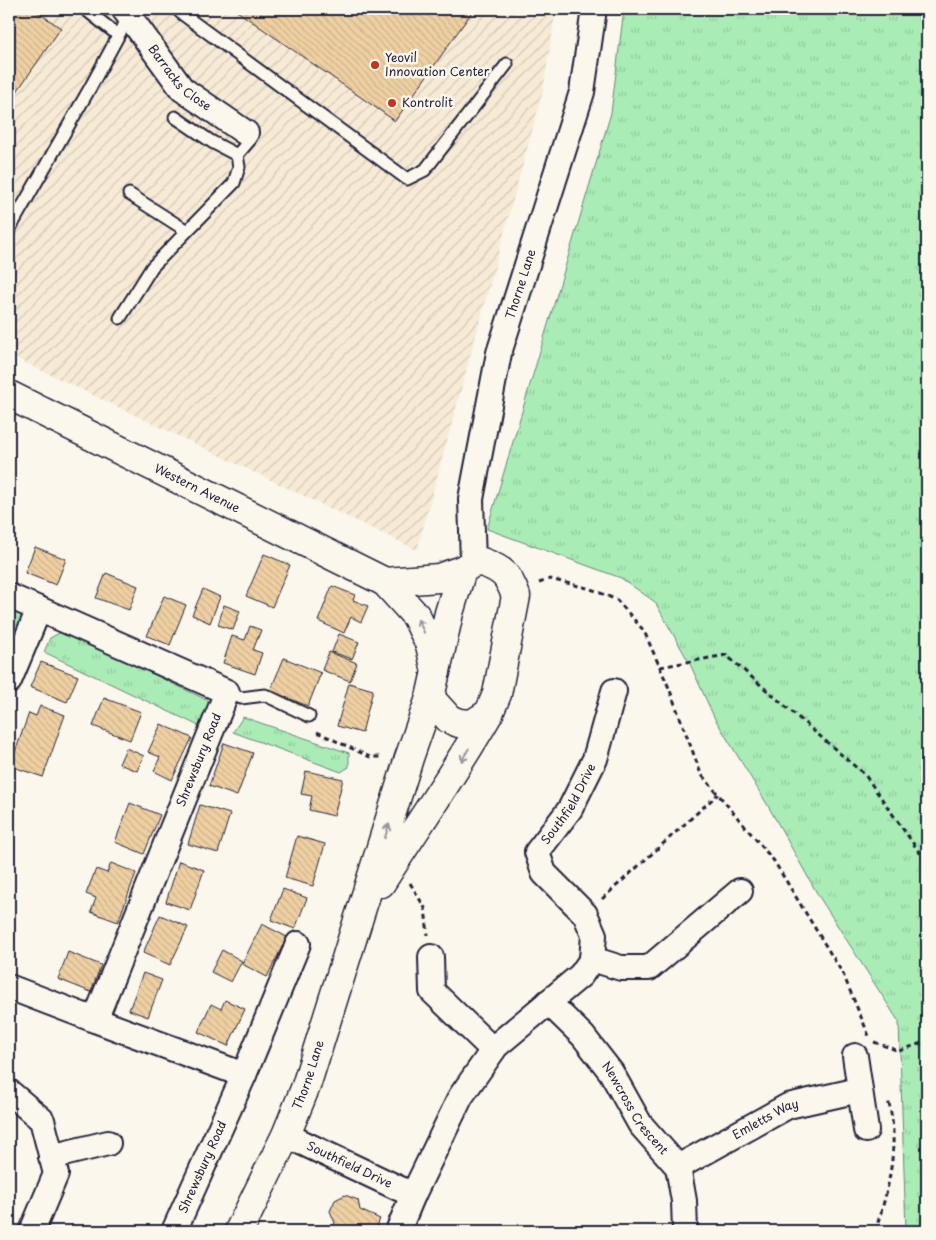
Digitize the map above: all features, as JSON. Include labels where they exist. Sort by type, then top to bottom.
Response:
[{"type":"street","name":"Thorne Lane","points":[[239,1231],[286,1135],[306,1086],[409,758],[430,698],[455,589],[467,567],[471,499],[499,353],[582,92],[594,9]]},
{"type":"street","name":"Barracks Close","points":[[124,20],[182,89],[246,134]]},
{"type":"street","name":"Western Avenue","points":[[9,395],[385,582],[416,616],[430,645],[436,672]]},
{"type":"street","points":[[385,582],[439,578],[482,562],[497,567],[511,581],[514,591]]},
{"type":"street","name":"Thorne Lane","points":[[362,911],[461,761],[489,713],[497,694],[516,596],[514,591]]},
{"type":"street","points":[[9,596],[227,692]]},
{"type":"street","points":[[9,681],[14,652],[38,609]]},
{"type":"street","name":"Southfield Drive","points":[[592,959],[594,935],[585,914],[544,872],[538,852],[570,809],[595,758],[614,691]]},
{"type":"street","name":"Shrewsbury Road","points":[[95,1020],[227,692]]},
{"type":"street","points":[[430,698],[449,719],[459,724],[472,724],[489,713]]},
{"type":"street","points":[[398,1231],[413,1195],[461,1096],[496,1046],[581,975],[592,959],[621,968],[649,968],[740,891]]},
{"type":"street","name":"Shrewsbury Road","points":[[174,1231],[244,1074],[298,944]]},
{"type":"street","points":[[431,957],[432,991],[493,1050]]},
{"type":"street","points":[[9,987],[244,1074]]},
{"type":"street","name":"Newcross Crescent","points":[[548,1002],[583,1036],[610,1072],[640,1124],[678,1167],[684,1201],[685,1231]]},
{"type":"street","points":[[866,1049],[859,1090],[866,1130]]},
{"type":"street","name":"Emletts Way","points":[[678,1167],[788,1106],[859,1090]]},
{"type":"street","points":[[9,1092],[42,1120],[56,1174],[32,1231]]},
{"type":"street","name":"Southfield Drive","points":[[286,1135],[413,1195]]},
{"type":"street","points":[[51,1156],[108,1144]]},
{"type":"lane","points":[[9,230],[90,88],[124,20],[86,9]]},
{"type":"lane","points":[[178,9],[407,179],[425,170],[506,64]]},
{"type":"lane","points":[[176,118],[224,150],[237,156]]},
{"type":"lane","points":[[120,318],[152,267],[234,183],[239,166],[237,156],[250,137],[246,134]]},
{"type":"lane","points":[[129,194],[187,231]]},
{"type":"lane","points":[[227,692],[241,698],[265,695],[309,716]]},
{"type":"path","points":[[514,591],[550,579],[591,589],[617,600],[644,631],[660,667],[701,774],[774,861],[842,974],[866,1049],[899,1051],[927,1041]]},
{"type":"path","points":[[660,667],[726,655],[865,774],[927,863]]},
{"type":"path","points":[[310,729],[370,756],[409,758]]},
{"type":"path","points":[[585,914],[718,794]]},
{"type":"path","points":[[396,859],[425,908],[431,957]]},
{"type":"path","points":[[875,1231],[882,1209],[893,1154],[891,1111],[886,1093]]},
{"type":"shaded area","points":[[9,9],[556,9],[543,91],[417,550],[9,355]]},
{"type":"green space","points":[[624,9],[927,9],[927,1231],[906,1231],[899,1022],[818,895],[767,804],[714,717],[690,664],[655,602],[621,578],[487,529],[611,113]]},
{"type":"green space","points":[[9,609],[25,616],[15,642],[9,639]]},
{"type":"green space","points":[[63,631],[211,702],[199,726],[44,652],[50,638]]},
{"type":"green space","points":[[243,717],[349,753],[349,767],[341,772],[233,732]]},
{"type":"building","points":[[9,9],[33,9],[61,28],[9,103]]},
{"type":"building","name":"Yeovil Innovation Center","points":[[234,9],[474,9],[395,121]]},
{"type":"building","points":[[35,547],[66,559],[56,585],[25,573]]},
{"type":"building","points":[[264,554],[290,565],[272,607],[246,596]]},
{"type":"building","points":[[106,573],[138,586],[129,610],[96,598]]},
{"type":"building","points":[[332,586],[355,595],[353,600],[368,606],[361,622],[351,617],[344,633],[318,621]]},
{"type":"building","points":[[203,589],[220,597],[210,623],[192,615]]},
{"type":"building","points":[[164,596],[186,605],[170,645],[147,636]]},
{"type":"building","points":[[224,605],[240,611],[233,630],[218,625]]},
{"type":"building","points":[[250,626],[261,630],[253,650],[262,653],[255,674],[223,663],[232,636],[245,640]]},
{"type":"building","points":[[339,634],[359,642],[352,659],[332,652]]},
{"type":"building","points":[[329,652],[357,663],[350,681],[322,670]]},
{"type":"building","points":[[284,658],[321,673],[308,706],[270,691]]},
{"type":"building","points":[[41,662],[78,676],[67,702],[30,687]]},
{"type":"building","points":[[349,683],[373,690],[362,733],[337,726]]},
{"type":"building","points":[[104,698],[141,712],[130,740],[93,726]]},
{"type":"building","points":[[40,706],[65,715],[43,777],[10,766],[29,713],[36,716]]},
{"type":"building","points":[[161,724],[192,738],[172,780],[154,771],[160,757],[148,752]]},
{"type":"building","points":[[224,743],[253,753],[237,796],[209,786]]},
{"type":"building","points":[[126,748],[144,756],[137,771],[119,764]]},
{"type":"building","points":[[306,771],[343,779],[334,816],[309,810],[312,796],[301,794]]},
{"type":"building","points":[[130,803],[160,815],[144,854],[115,842]]},
{"type":"building","points":[[200,805],[230,814],[218,853],[188,844]]},
{"type":"building","points":[[297,836],[325,844],[313,886],[285,878]]},
{"type":"building","points":[[179,861],[204,870],[190,910],[166,902]]},
{"type":"building","points":[[111,863],[136,873],[118,922],[91,912],[96,898],[86,894],[96,869],[107,873]]},
{"type":"building","points":[[283,889],[307,898],[295,929],[271,920]]},
{"type":"building","points":[[160,915],[188,927],[170,965],[143,953]]},
{"type":"building","points":[[262,924],[287,937],[267,977],[242,964]]},
{"type":"building","points":[[222,950],[242,961],[231,982],[211,972]]},
{"type":"building","points":[[68,952],[101,965],[91,992],[58,979]]},
{"type":"building","points":[[143,973],[162,980],[148,1017],[129,1010]]},
{"type":"building","points":[[225,1000],[245,1009],[228,1046],[198,1032],[211,1004],[221,1009]]},
{"type":"building","points":[[345,1195],[358,1200],[360,1210],[380,1219],[375,1231],[331,1231],[335,1223],[330,1211],[335,1200]]},
{"type":"place","name":"Yeovil Innovation Center","points":[[375,65]]},
{"type":"place","name":"Kontrolit","points":[[392,103]]}]
